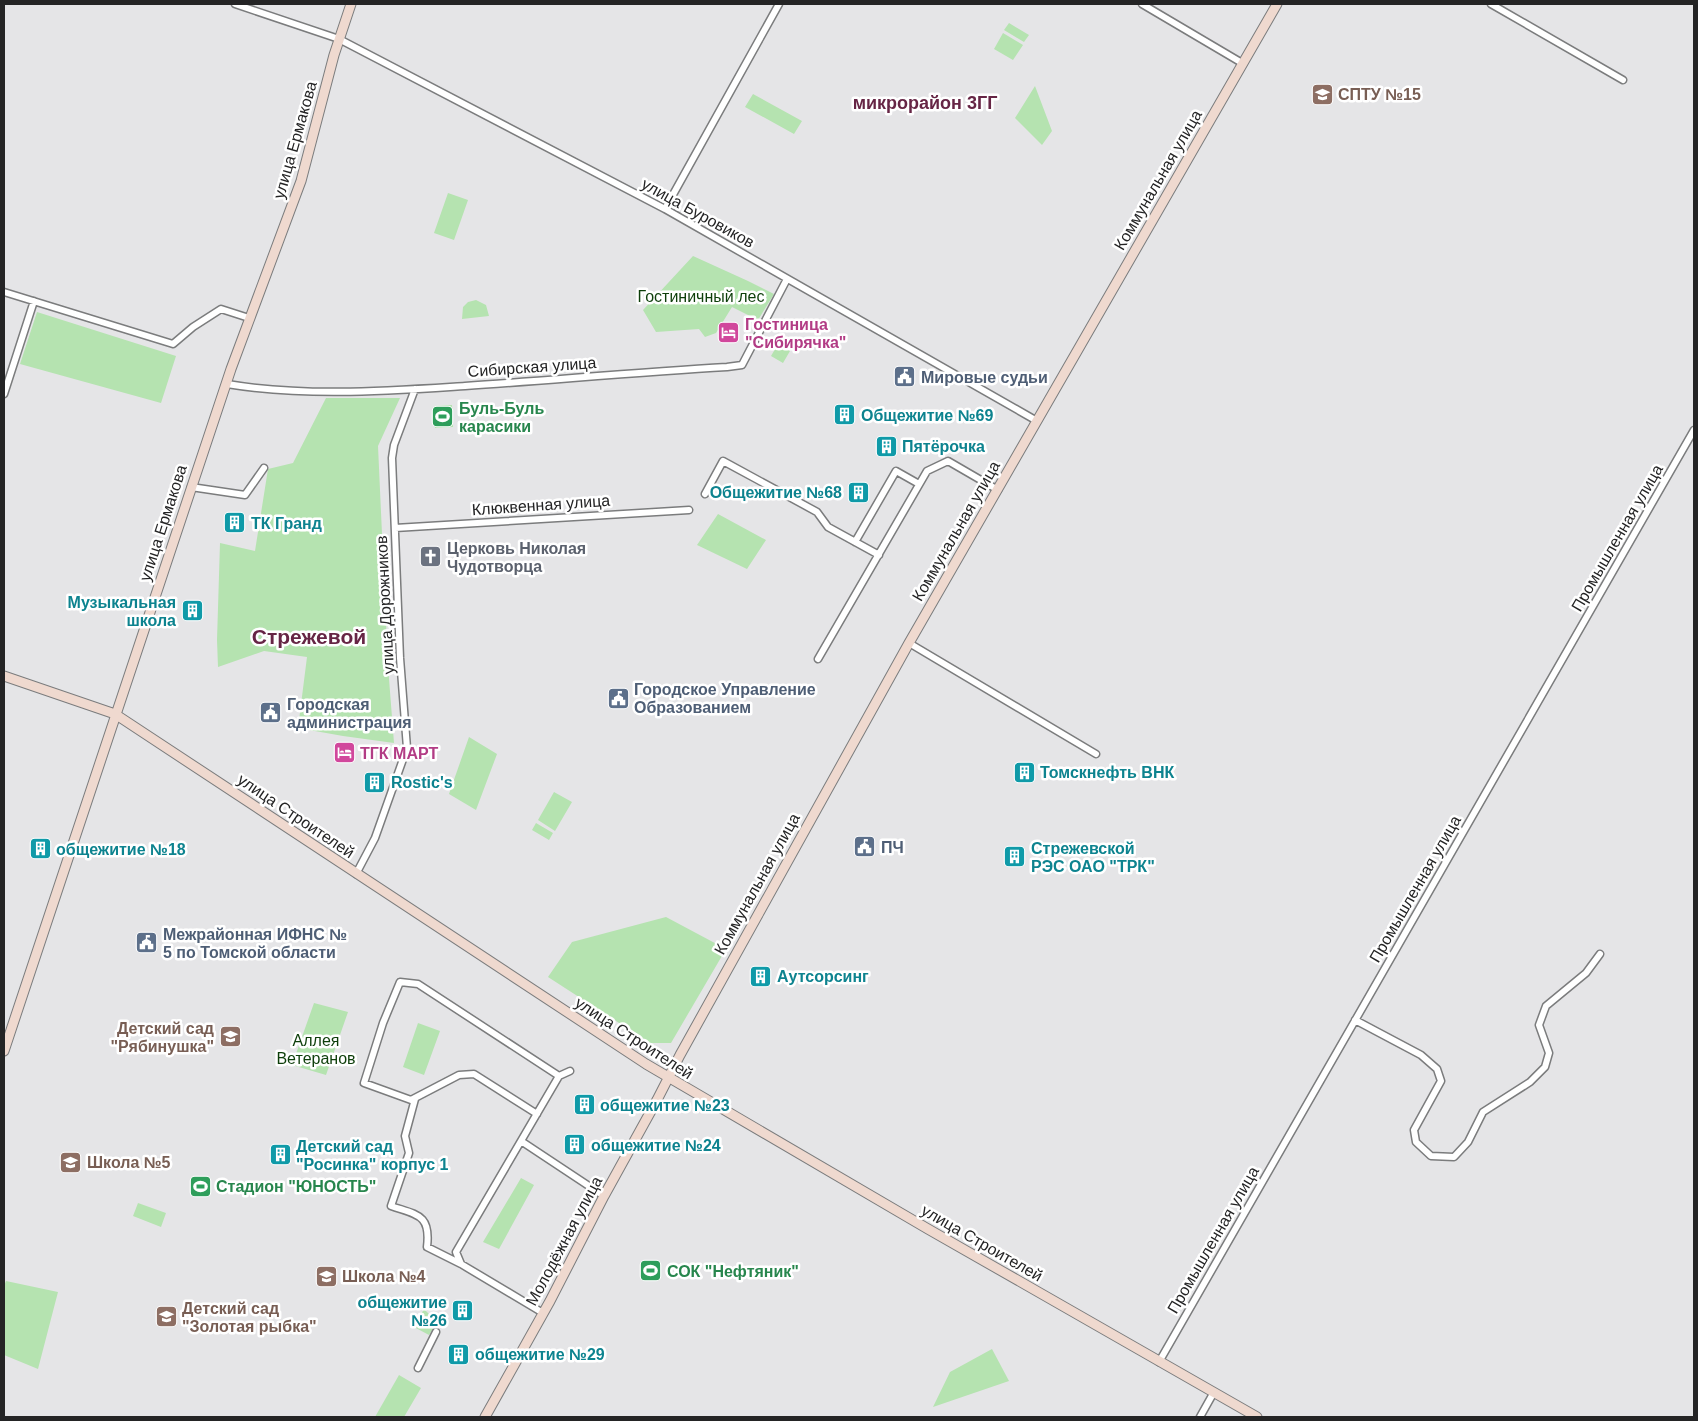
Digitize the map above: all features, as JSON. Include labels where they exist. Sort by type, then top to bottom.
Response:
[{"type":"main road","name":"улица Ермакова","points":[[4,1051],[6,1036],[191,487],[301,180],[339,39],[351,4]]},
{"type":"main road","name":"Коммунальная улица","points":[[668,1078],[776,879],[909,643],[1277,4]]},
{"type":"main road","name":"улица Строителей","points":[[4,676],[115,714],[668,1078],[1257,1417]]},
{"type":"main road","name":"Молодёжная улица","points":[[484,1417],[543,1313],[668,1078]]},
{"type":"street","name":"улица Буровиков","points":[[235,4],[339,39],[665,209],[1038,421]]},
{"type":"street","points":[[665,209],[779,4]]},
{"type":"street","points":[[1142,4],[1242,64]]},
{"type":"street","points":[[1491,4],[1623,80]]},
{"type":"street","name":"Сибирская улица","points":[[227,384],[322,393],[415,389],[727,368],[742,365],[787,279]]},
{"type":"street","points":[[4,292],[173,344],[192,327],[221,308],[250,318]]},
{"type":"street","points":[[4,394],[34,301]]},
{"type":"street","name":"улица Дорожников","points":[[356,874],[376,838],[407,748],[400,658],[392,458],[394,444],[415,389]]},
{"type":"street","name":"Промышленная улица","points":[[1159,1362],[1694,430]]},
{"type":"street","points":[[705,494],[723,461],[817,512],[828,527],[879,555]]},
{"type":"street","points":[[818,659],[927,470],[948,461],[998,490]]},
{"type":"street","points":[[191,487],[245,495],[264,468]]},
{"type":"street","points":[[855,542],[896,471],[919,484]]},
{"type":"street","name":"Клюквенная улица","points":[[395,528],[689,510]]},
{"type":"street","points":[[909,643],[1096,754]]},
{"type":"street","points":[[1355,1020],[1420,1055],[1437,1068],[1440,1080],[1414,1130],[1416,1142],[1431,1156],[1454,1157],[1468,1142],[1483,1112],[1530,1082],[1545,1067],[1549,1053],[1539,1025],[1543,1012],[1546,1006],[1586,973],[1600,954]]},
{"type":"street","points":[[537,1114],[474,1074],[459,1076],[411,1100],[364,1083],[383,1023],[400,982],[418,984],[559,1076]]},
{"type":"street","points":[[461,1264],[456,1252],[559,1076],[570,1070]]},
{"type":"street","points":[[414,1099],[405,1136],[409,1153],[392,1206],[421,1216],[425,1222],[428,1238],[427,1246],[543,1313]]},
{"type":"street","points":[[521,1141],[604,1196]]},
{"type":"street","points":[[418,1368],[436,1332]]},
{"type":"street","points":[[1200,1417],[1214,1392]]},
{"type":"green space","points":[[1009,23],[1029,35],[1024,42],[1004,30]]},
{"type":"green space","points":[[1003,33],[1023,45],[1013,60],[994,49]]},
{"type":"green space","points":[[1035,86],[1052,131],[1042,145],[1015,118]]},
{"type":"green space","points":[[753,94],[802,121],[794,134],[745,107]]},
{"type":"green space","points":[[448,193],[468,200],[454,240],[434,233]]},
{"type":"green space","name":"Гостиничный лес","points":[[693,256],[774,294],[758,320],[732,307],[716,333],[705,337],[699,329],[656,332],[643,310]]},
{"type":"green space","points":[[476,300],[486,305],[489,316],[462,319],[463,307],[468,302]]},
{"type":"green space","points":[[37,312],[176,356],[161,403],[20,364]]},
{"type":"green space","points":[[778,344],[790,351],[783,363],[771,356]]},
{"type":"green space","points":[[326,398],[400,398],[378,446],[388,666],[394,743],[298,728],[307,657],[264,651],[218,667],[220,543],[255,551],[268,469],[293,463]]},
{"type":"green space","name":"Буль-Буль карасики","points":[[452,405],[453,427],[435,428],[434,406]]},
{"type":"green space","points":[[718,514],[766,540],[747,569],[697,545]]},
{"type":"green space","points":[[469,737],[497,754],[476,810],[449,794]]},
{"type":"green space","points":[[554,792],[572,802],[555,831],[538,820]]},
{"type":"green space","points":[[536,823],[553,833],[549,840],[532,830]]},
{"type":"green space","points":[[666,917],[726,949],[671,1043],[650,1043],[548,977],[572,942]]},
{"type":"green space","name":"Аллея Ветеранов","points":[[314,1003],[348,1012],[326,1075],[292,1065]]},
{"type":"green space","points":[[418,1023],[440,1031],[424,1075],[403,1067]]},
{"type":"green space","points":[[521,1178],[534,1185],[499,1249],[483,1242]]},
{"type":"green space","points":[[138,1203],[166,1213],[161,1227],[133,1216]]},
{"type":"green space","points":[[6,1281],[58,1292],[38,1369],[4,1355],[4,1286]]},
{"type":"green space","points":[[424,1309],[437,1322],[429,1335],[414,1327]]},
{"type":"green space","points":[[992,1349],[1009,1381],[933,1407],[950,1372]]},
{"type":"green space","points":[[399,1375],[421,1388],[404,1417],[375,1417]]},
{"type":"place","name":"СПТУ №15","points":[[1322,94]]},
{"type":"place","name":"Гостиница \"Сибирячка\"","points":[[729,333]]},
{"type":"place","name":"Мировые судьи","points":[[905,377]]},
{"type":"place","name":"Общежитие №69","points":[[845,415]]},
{"type":"place","name":"Буль-Буль карасики","points":[[443,417]]},
{"type":"place","name":"Пятёрочка","points":[[886,446]]},
{"type":"place","name":"Общежитие №68","points":[[858,492]]},
{"type":"place","name":"ТК Гранд","points":[[235,523]]},
{"type":"place","name":"Церковь Николая Чудотворца","points":[[431,557]]},
{"type":"place","name":"Музыкальная школа","points":[[192,611]]},
{"type":"place","name":"Городское Управление Образованием","points":[[618,698]]},
{"type":"place","name":"Городская администрация","points":[[271,713]]},
{"type":"place","name":"ТГК МАРТ","points":[[344,753]]},
{"type":"place","name":"Томскнефть ВНК","points":[[1024,772]]},
{"type":"place","name":"Rostic's","points":[[375,782]]},
{"type":"place","name":"ПЧ","points":[[865,847]]},
{"type":"place","name":"общежитие №18","points":[[40,849]]},
{"type":"place","name":"Стрежевской РЭС ОАО \"ТРК\"","points":[[1015,857]]},
{"type":"place","name":"Межрайонная ИФНС № 5 по Томской области","points":[[147,943]]},
{"type":"place","name":"Аутсорсинг","points":[[761,976]]},
{"type":"place","name":"Детский сад \"Рябинушка\"","points":[[230,1037]]},
{"type":"place","name":"общежитие №23","points":[[584,1105]]},
{"type":"place","name":"общежитие №24","points":[[575,1145]]},
{"type":"place","name":"Детский сад \"Росинка\" корпус 1","points":[[280,1155]]},
{"type":"place","name":"Школа №5","points":[[71,1162]]},
{"type":"place","name":"Стадион \"ЮНОСТЬ\"","points":[[200,1186]]},
{"type":"place","name":"СОК \"Нефтяник\"","points":[[651,1271]]},
{"type":"place","name":"Школа №4","points":[[326,1276]]},
{"type":"place","name":"общежитие №26","points":[[463,1311]]},
{"type":"place","name":"Детский сад \"Золотая рыбка\"","points":[[166,1317]]},
{"type":"place","name":"общежитие №29","points":[[459,1354]]},
{"type":"district","name":"микрорайон 3ГГ","points":[[925,103]]},
{"type":"district","name":"Стрежевой","points":[[309,636]]}]
